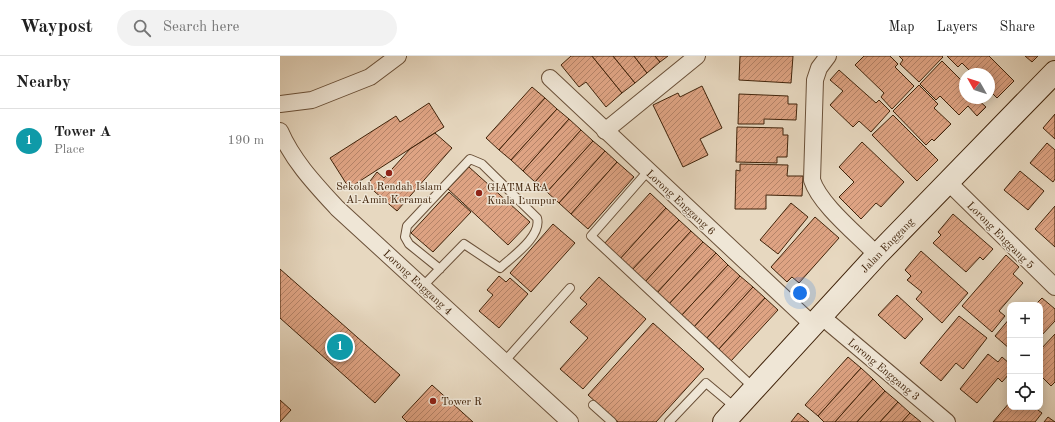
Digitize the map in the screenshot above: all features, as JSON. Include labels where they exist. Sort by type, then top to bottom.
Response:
[{"type":"main road","name":"Jalan Enggang","points":[[730,415],[877,254],[1055,72]]},
{"type":"street","points":[[280,104],[312,100],[370,77],[398,56]]},
{"type":"street","points":[[605,131],[697,56]]},
{"type":"street","points":[[828,56],[819,68],[815,80],[812,180],[816,191],[824,201],[877,254]]},
{"type":"street","name":"Lorong Enggang 6","points":[[550,78],[648,171],[817,320]]},
{"type":"street","name":"Lorong Enggang 4","points":[[280,131],[285,142],[306,175],[337,208],[570,422]]},
{"type":"street","name":"Lorong Enggang 5","points":[[948,182],[1055,287]]},
{"type":"street","name":"Lorong Enggang 3","points":[[817,320],[947,422]]},
{"type":"lane","points":[[423,286],[440,269],[464,244],[500,268],[535,234],[539,225],[537,218],[482,164],[470,159],[407,226],[405,237],[409,244],[440,269]]},
{"type":"lane","points":[[648,171],[591,236],[755,388]]},
{"type":"lane","points":[[504,362],[570,288]]},
{"type":"lane","points":[[668,422],[706,383],[730,415]]},
{"type":"lane","points":[[592,405],[612,422]]},
{"type":"lane","points":[[598,422],[604,415]]},
{"type":"building","points":[[571,56],[592,56],[622,93],[606,107],[586,82],[579,87],[561,65]]},
{"type":"building","points":[[592,56],[613,56],[635,83],[622,93]]},
{"type":"building","points":[[613,56],[634,56],[647,73],[635,83]]},
{"type":"building","points":[[634,56],[655,56],[660,62],[647,73]]},
{"type":"building","points":[[655,56],[668,56],[660,62]]},
{"type":"building","points":[[740,56],[793,56],[791,83],[739,80]]},
{"type":"building","points":[[864,56],[890,56],[898,64],[895,67],[914,86],[892,109],[881,97],[884,93],[855,65]]},
{"type":"building","points":[[899,56],[943,57],[919,82],[900,64],[903,60]]},
{"type":"building","points":[[947,56],[989,56],[1014,81],[997,98],[995,96],[995,68],[967,68],[962,63],[958,67]]},
{"type":"building","points":[[1025,56],[1038,56],[1032,62]]},
{"type":"building","points":[[942,61],[959,78],[959,104],[983,104],[986,107],[977,116],[968,106],[959,115],[940,96],[936,100],[920,84]]},
{"type":"building","points":[[839,70],[876,103],[879,100],[890,111],[871,132],[859,121],[853,127],[830,105],[843,91],[830,80]]},
{"type":"building","points":[[919,85],[938,104],[934,108],[951,124],[934,141],[932,139],[926,145],[893,111]]},
{"type":"building","points":[[702,86],[722,128],[700,139],[708,155],[683,167],[653,105],[678,93],[680,97]]},
{"type":"building","points":[[532,87],[545,98],[499,150],[486,138]]},
{"type":"building","points":[[739,94],[788,96],[788,104],[797,104],[796,120],[764,119],[764,124],[738,124]]},
{"type":"building","points":[[545,98],[557,109],[511,160],[499,150]]},
{"type":"building","points":[[429,103],[444,127],[349,188],[330,158],[396,116],[400,122]]},
{"type":"building","points":[[557,109],[569,119],[523,171],[511,160]]},
{"type":"building","points":[[1055,114],[1055,139],[1043,128]]},
{"type":"building","points":[[893,115],[938,160],[917,181],[872,135]]},
{"type":"building","points":[[569,119],[581,130],[535,182],[523,171]]},
{"type":"building","points":[[737,127],[783,128],[783,135],[788,135],[787,157],[777,157],[777,163],[736,162]]},
{"type":"building","points":[[581,130],[593,141],[547,192],[535,182]]},
{"type":"building","points":[[435,133],[452,148],[397,211],[367,185],[377,172],[384,178],[410,149]]},
{"type":"building","points":[[593,141],[605,151],[559,203],[547,192]]},
{"type":"building","points":[[862,142],[904,182],[881,207],[876,203],[861,219],[839,197],[854,182],[839,167]]},
{"type":"building","points":[[1047,143],[1055,150],[1055,179],[1053,182],[1030,163]]},
{"type":"building","points":[[605,151],[617,162],[571,214],[559,203]]},
{"type":"building","points":[[617,162],[634,177],[588,229],[571,214]]},
{"type":"building","points":[[740,164],[788,165],[787,176],[803,176],[802,196],[766,195],[766,209],[735,209],[736,170],[740,171]]},
{"type":"building","points":[[469,167],[530,222],[508,245],[448,189]]},
{"type":"building","points":[[1020,171],[1044,191],[1028,210],[1004,190]]},
{"type":"building","points":[[449,192],[471,212],[433,252],[411,233]]},
{"type":"building","points":[[650,193],[666,208],[620,259],[604,244]]},
{"type":"building","points":[[791,203],[808,217],[778,254],[760,240]]},
{"type":"building","points":[[1055,206],[1055,247],[1035,229]]},
{"type":"building","points":[[666,208],[679,220],[632,270],[620,259]]},
{"type":"building","points":[[953,214],[993,249],[983,260],[980,257],[966,272],[933,243],[941,235],[938,232]]},
{"type":"building","points":[[815,217],[839,238],[799,283],[792,277],[787,282],[771,267]]},
{"type":"building","points":[[679,220],[691,231],[645,282],[632,270]]},
{"type":"building","points":[[553,224],[575,243],[531,292],[510,273]]},
{"type":"building","points":[[691,231],[703,242],[657,293],[645,282]]},
{"type":"building","points":[[703,242],[716,253],[669,304],[657,293]]},
{"type":"building","points":[[921,251],[968,293],[942,323],[916,299],[922,292],[907,280],[911,276],[905,270]]},
{"type":"building","points":[[716,253],[728,265],[682,315],[669,304]]},
{"type":"building","points":[[1006,255],[1019,267],[1013,274],[1023,283],[999,311],[1005,316],[992,332],[962,306]]},
{"type":"building","points":[[728,265],[740,276],[694,327],[682,315]]},
{"type":"building","points":[[280,269],[400,375],[375,403],[280,318]]},
{"type":"building","points":[[499,276],[506,282],[510,278],[528,294],[499,328],[479,311],[493,295],[487,290]]},
{"type":"building","points":[[740,276],[753,287],[707,338],[694,327]]},
{"type":"building","points":[[599,277],[646,319],[583,389],[560,369],[588,338],[570,322],[587,304],[580,298]]},
{"type":"building","points":[[753,287],[765,298],[719,349],[707,338]]},
{"type":"building","points":[[897,295],[923,319],[905,339],[878,315]]},
{"type":"building","points":[[765,298],[778,310],[731,361],[719,349]]},
{"type":"building","points":[[1042,298],[1055,309],[1055,321],[1043,334],[1043,302],[1038,302]]},
{"type":"building","points":[[959,316],[987,338],[963,369],[956,363],[941,381],[920,363]]},
{"type":"building","points":[[1007,322],[1007,346],[995,336]]},
{"type":"building","points":[[653,323],[704,369],[656,422],[618,422],[588,395]]},
{"type":"building","points":[[1055,334],[1055,382],[1051,386],[1043,378],[1043,347]]},
{"type":"building","points":[[988,354],[998,362],[1002,357],[1007,361],[1007,376],[1002,382],[998,378],[977,403],[960,389]]},
{"type":"building","points":[[848,357],[861,368],[818,416],[805,405]]},
{"type":"building","points":[[861,368],[873,379],[835,422],[824,422],[818,416]]},
{"type":"building","points":[[873,379],[885,391],[857,422],[835,422]]},
{"type":"building","name":"Tower R","points":[[432,385],[473,422],[407,422],[402,417]]},
{"type":"building","points":[[885,391],[898,402],[880,422],[857,422]]},
{"type":"building","points":[[280,400],[291,410],[280,422]]},
{"type":"building","points":[[898,402],[910,413],[902,422],[880,422]]},
{"type":"building","points":[[1007,406],[1007,410],[1038,410],[1042,413],[1035,422],[993,422]]},
{"type":"building","points":[[798,413],[809,422],[791,422]]},
{"type":"building","points":[[910,413],[921,422],[902,422]]},
{"type":"building","points":[[1048,417],[1055,422],[1044,422]]},
{"type":"place","name":"Sekolah Rendah Islam Al-Amin Keramat","points":[[389,173]]},
{"type":"place","name":"GIATMARA Kuala Lumpur","points":[[479,193]]},
{"type":"place","name":"Tower A","points":[[340,347]]},
{"type":"place","name":"Tower R","points":[[433,401]]}]
